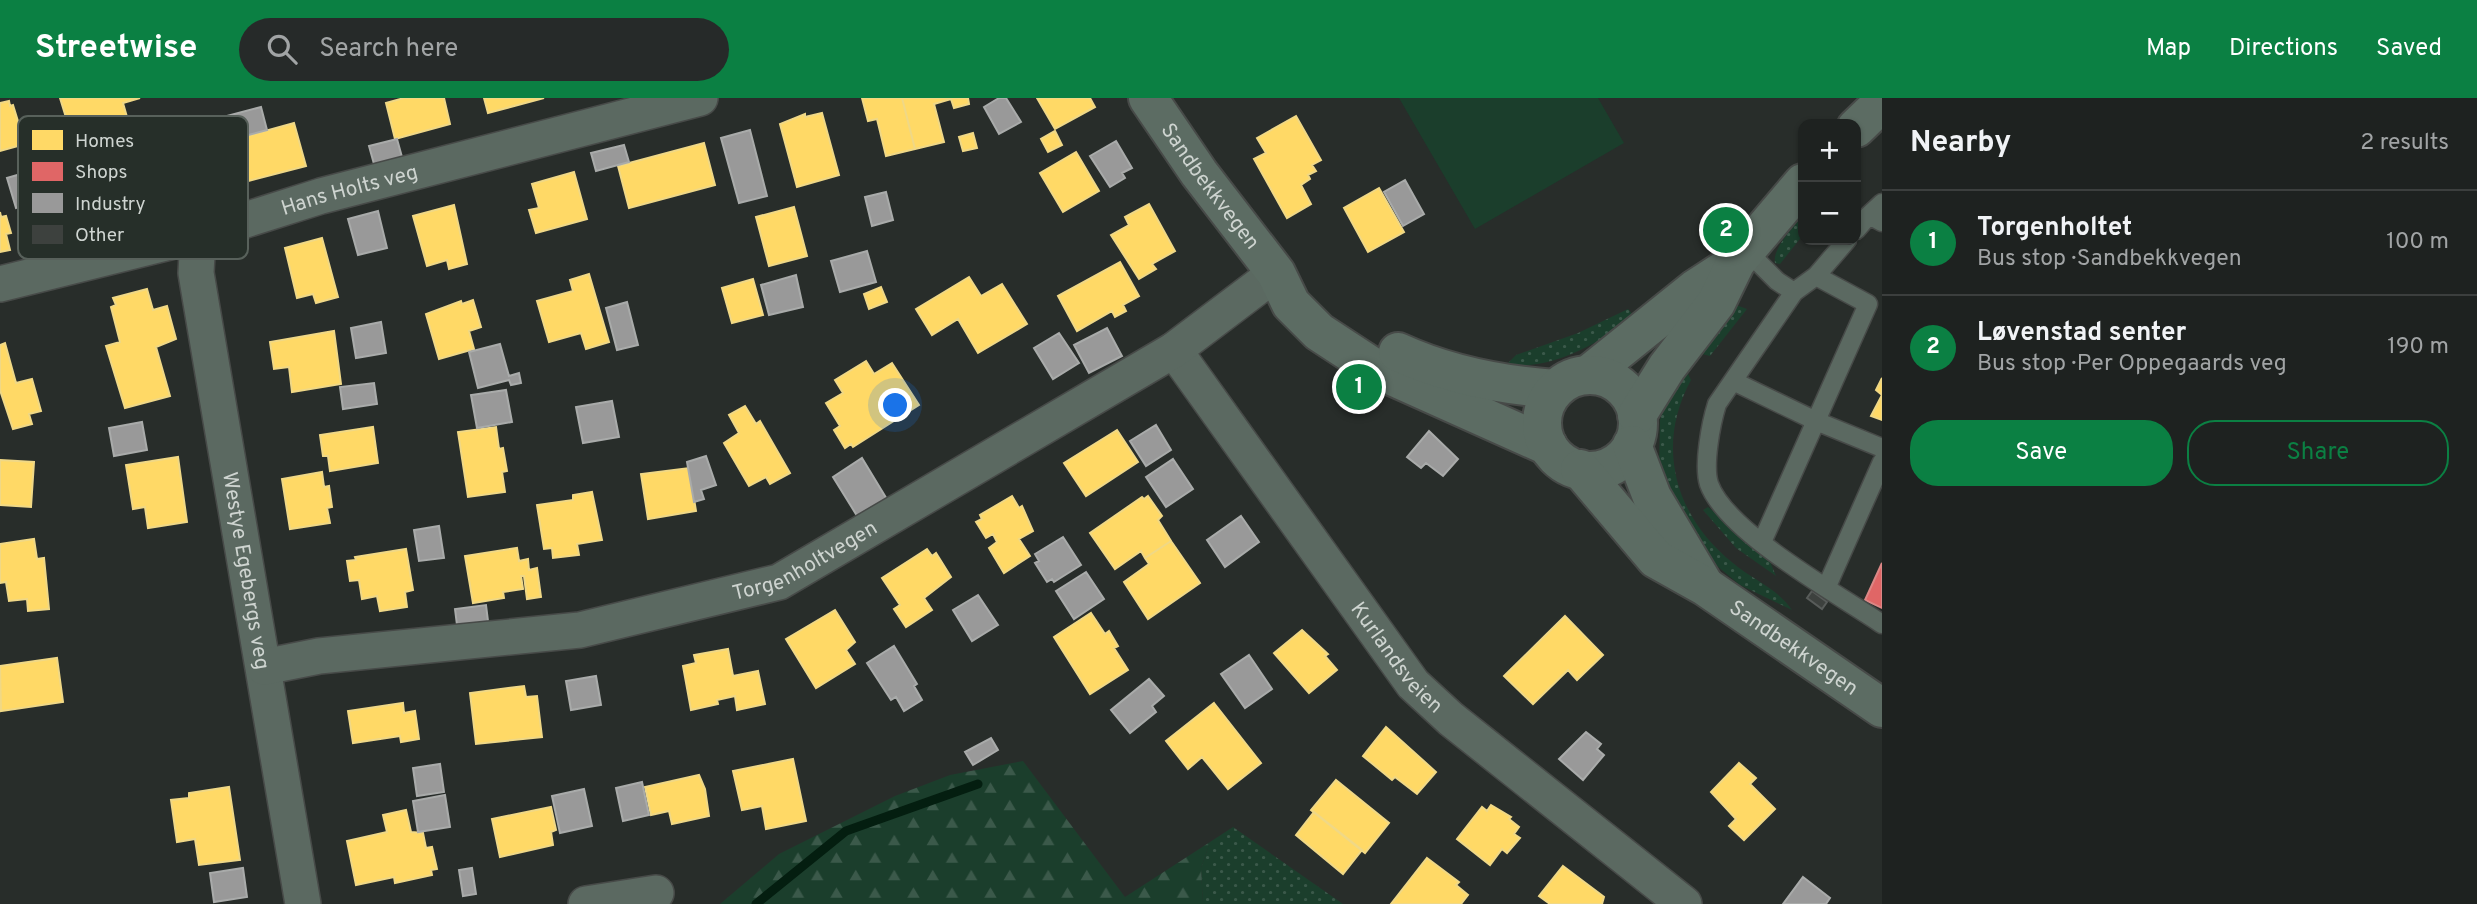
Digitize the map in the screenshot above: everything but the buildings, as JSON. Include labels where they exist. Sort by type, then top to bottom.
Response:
[{"type":"main road","points":[[1861,123],[1882,103]]},
{"type":"main road","name":"Sandbekkvegen","points":[[1162,104],[1192,165],[1276,274],[1291,304],[1319,332],[1345,351],[1398,380],[1548,446]]},
{"type":"main road","points":[[1741,256],[1546,402],[1542,416],[1548,446],[1562,461],[1580,470],[1604,468],[1625,455],[1667,368],[1716,303],[1741,256],[1798,189]]},
{"type":"main road","name":"Sandbekkvegen","points":[[1276,274],[1306,288],[1337,315],[1366,335],[1420,362],[1488,382],[1572,382]]},
{"type":"main road","points":[[1572,382],[1615,382],[1626,390],[1635,430]]},
{"type":"main road","name":"Sandbekkvegen","points":[[1635,430],[1652,497],[1706,587]]},
{"type":"main road","name":"Sandbekkvegen","points":[[1580,470],[1656,559],[1706,587],[1882,708]]},
{"type":"street","name":"Hans Holts veg","points":[[248,219],[321,196],[700,98]]},
{"type":"street","name":"Hans Holts veg","points":[[0,284],[101,259]]},
{"type":"street","name":"Westye Egebergs veg","points":[[197,259],[196,273],[303,904]]},
{"type":"street","name":"Torgenholtvegen","points":[[264,667],[319,656],[580,630],[779,582],[1174,350],[1276,274]]},
{"type":"street","name":"Kurlandsveien","points":[[1174,350],[1413,684],[1451,719],[1684,904]]},
{"type":"street","points":[[586,904],[656,893]]},
{"type":"lane","points":[[1875,219],[1882,202]]},
{"type":"lane","points":[[1843,245],[1816,276],[1794,292],[1717,404],[1711,423],[1708,482],[1724,509],[1762,542],[1796,568],[1882,624]]},
{"type":"lane","points":[[1741,256],[1794,292]]},
{"type":"lane","points":[[1762,542],[1868,304],[1816,276]]},
{"type":"lane","points":[[1733,381],[1816,421],[1882,447]]},
{"type":"lane","points":[[1827,586],[1882,462]]},
{"type":"green space","points":[[1399,98],[1598,98],[1624,143],[1475,229]]},
{"type":"green space","points":[[1798,221],[1798,241],[1780,264],[1775,263],[1780,244]]},
{"type":"green space","points":[[1736,305],[1747,309],[1710,356],[1694,352]]},
{"type":"green space","points":[[1628,309],[1634,316],[1606,336],[1574,353],[1540,363],[1506,365],[1516,355],[1578,333]]},
{"type":"green space","points":[[1684,366],[1691,380],[1680,405],[1674,430],[1673,455],[1685,502],[1713,545],[1779,596],[1792,610],[1740,585],[1705,556],[1693,543],[1659,467],[1660,420],[1666,400]]},
{"type":"green space","points":[[1708,507],[1768,557],[1776,576],[1736,548],[1703,510]]},
{"type":"green space","points":[[1023,761],[1125,897],[1210,842],[1201,868],[1203,904],[720,904],[779,854],[895,796],[950,775]]},
{"type":"green space","points":[[1233,827],[1343,904],[1203,904],[1201,868],[1210,842]]},
{"type":"waterway","points":[[756,904],[846,831],[978,784]]},
{"type":"place","name":"Løvenstad senter","points":[[1726,230]]},
{"type":"place","name":"Torgenholtet","points":[[1359,387]]}]
